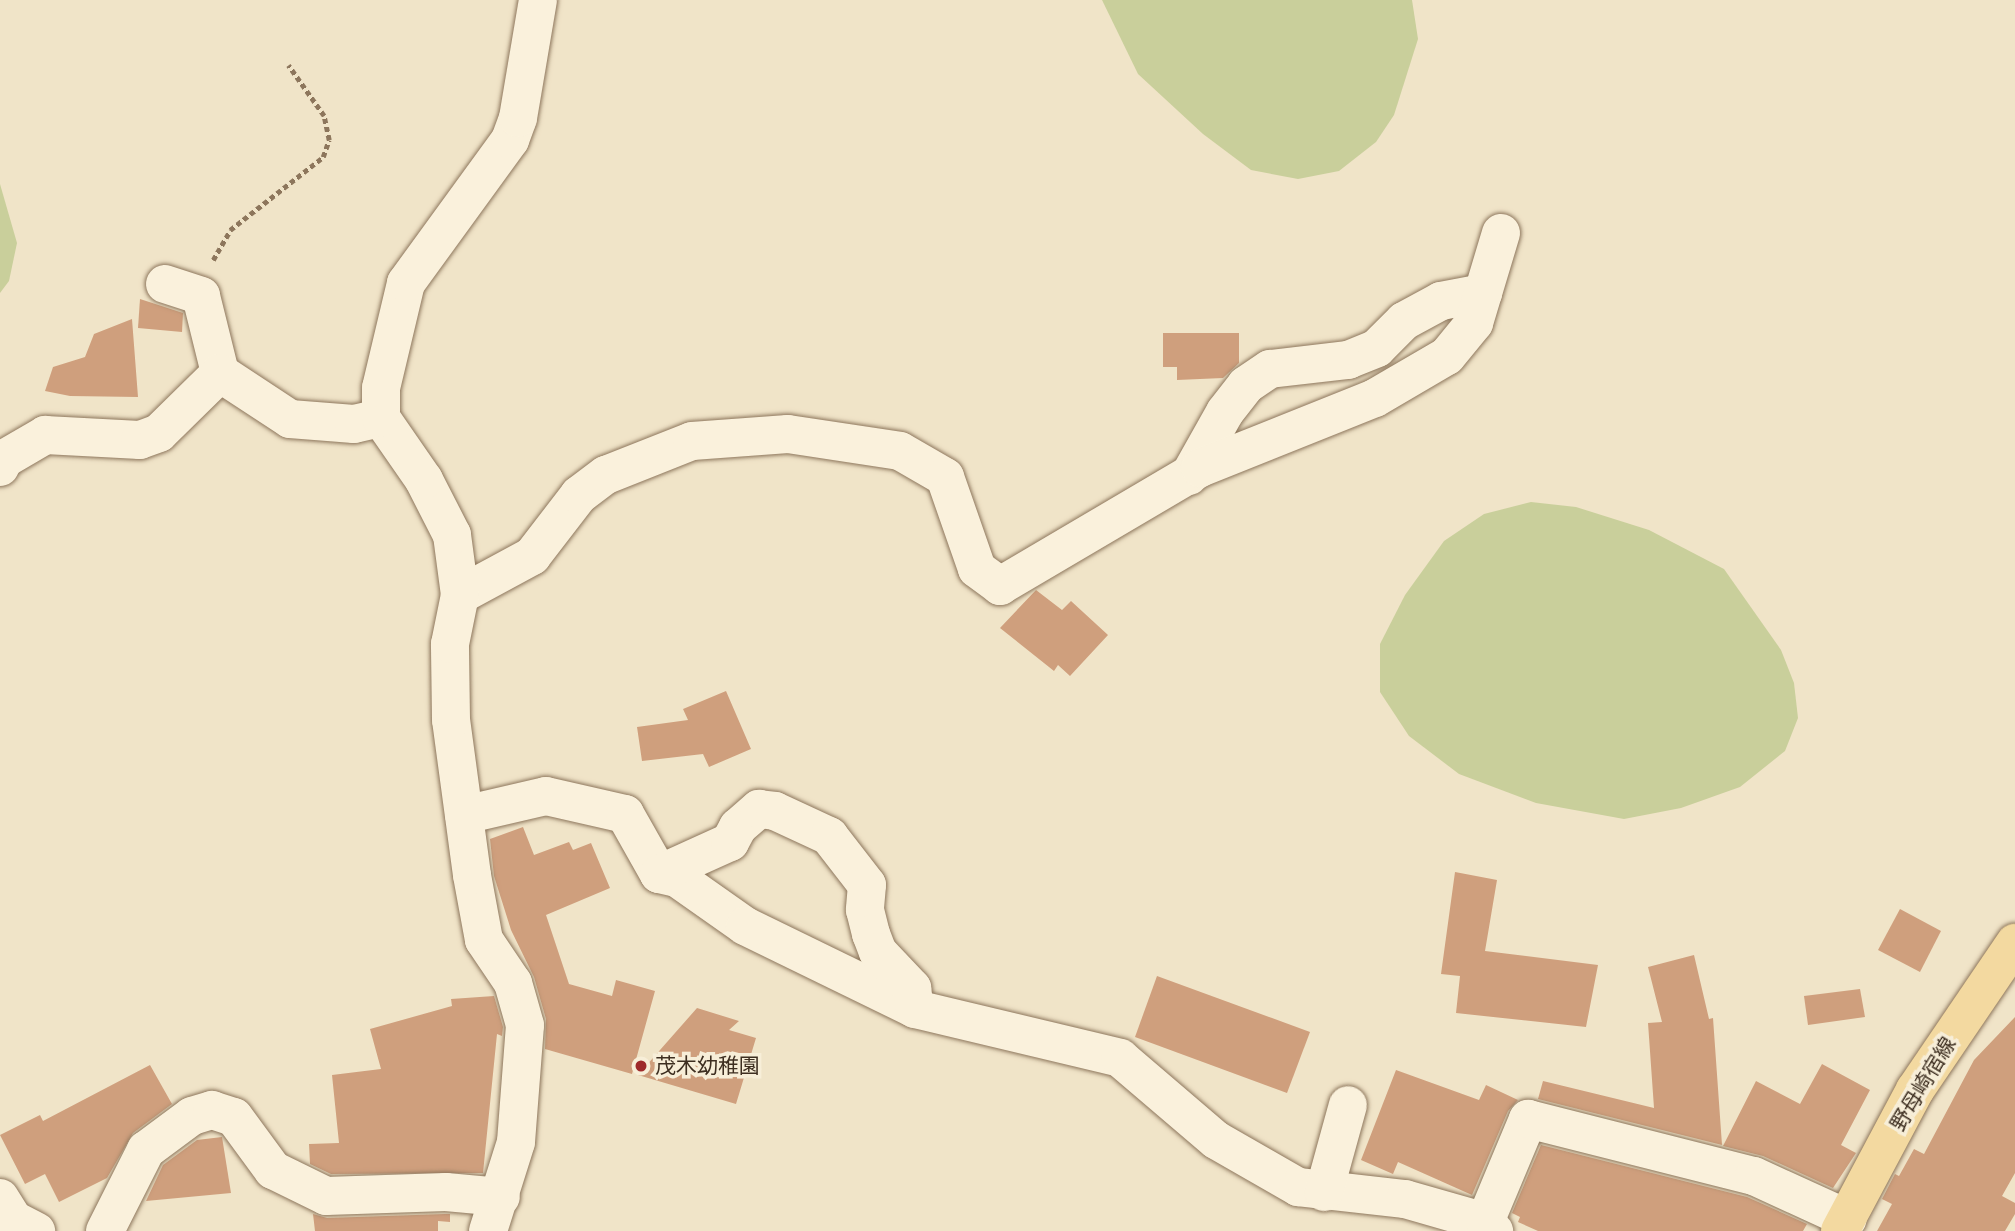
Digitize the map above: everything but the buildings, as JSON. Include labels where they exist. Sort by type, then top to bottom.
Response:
[{"type":"main road","name":"野母崎宿線","points":[[1844,1225],[1915,1090],[2015,943]]},
{"type":"street","points":[[105,1231],[146,1150],[192,1116],[212,1110],[234,1117],[273,1170],[326,1196],[446,1192],[494,1214],[516,1142],[525,1025],[513,984],[484,940],[464,815],[451,720],[450,644],[460,595],[452,535],[424,480],[381,418],[387,355],[406,283],[510,140],[518,118],[538,0]]},
{"type":"street","points":[[460,595],[532,556],[579,495],[606,475],[692,441],[788,434],[900,451],[945,477],[977,569],[1000,586],[1189,475],[1375,398],[1447,356],[1474,323],[1501,233]]},
{"type":"street","points":[[180,287],[201,296],[220,373],[290,419],[354,424],[381,418]]},
{"type":"street","points":[[1189,475],[1239,394],[1270,369],[1348,360],[1377,348],[1404,321],[1441,301],[1483,293]]},
{"type":"street","points":[[0,467],[4,459],[45,435],[140,440],[159,433],[220,373]]},
{"type":"street","points":[[464,815],[546,796],[625,814],[659,874],[677,878],[745,926],[915,1009],[1120,1058],[1216,1140],[1298,1187],[1405,1199],[1489,1227],[1528,1119],[1754,1176],[1844,1225]]},
{"type":"street","points":[[659,874],[730,842],[738,827],[758,809],[775,811],[829,836],[867,885],[865,910],[875,943],[898,977],[912,988],[915,1009]]},
{"type":"street","points":[[1324,1192],[1348,1105]]},
{"type":"street","points":[[0,1198],[14,1220],[36,1231]]},
{"type":"path","points":[[180,287],[230,230],[323,157],[329,140],[324,116],[288,65]]},
{"type":"green space","points":[[1102,0],[1412,0],[1418,39],[1394,115],[1376,142],[1339,171],[1298,179],[1251,170],[1203,134],[1138,74]]},
{"type":"green space","points":[[0,184],[17,243],[9,281],[0,293]]},
{"type":"green space","points":[[1531,502],[1576,507],[1649,530],[1724,569],[1781,650],[1794,683],[1798,718],[1785,751],[1740,787],[1681,808],[1624,819],[1536,803],[1459,774],[1409,736],[1380,692],[1380,644],[1405,595],[1444,541],[1484,514]]},
{"type":"place","name":"茂木幼稚園","points":[[641,1066]]}]
